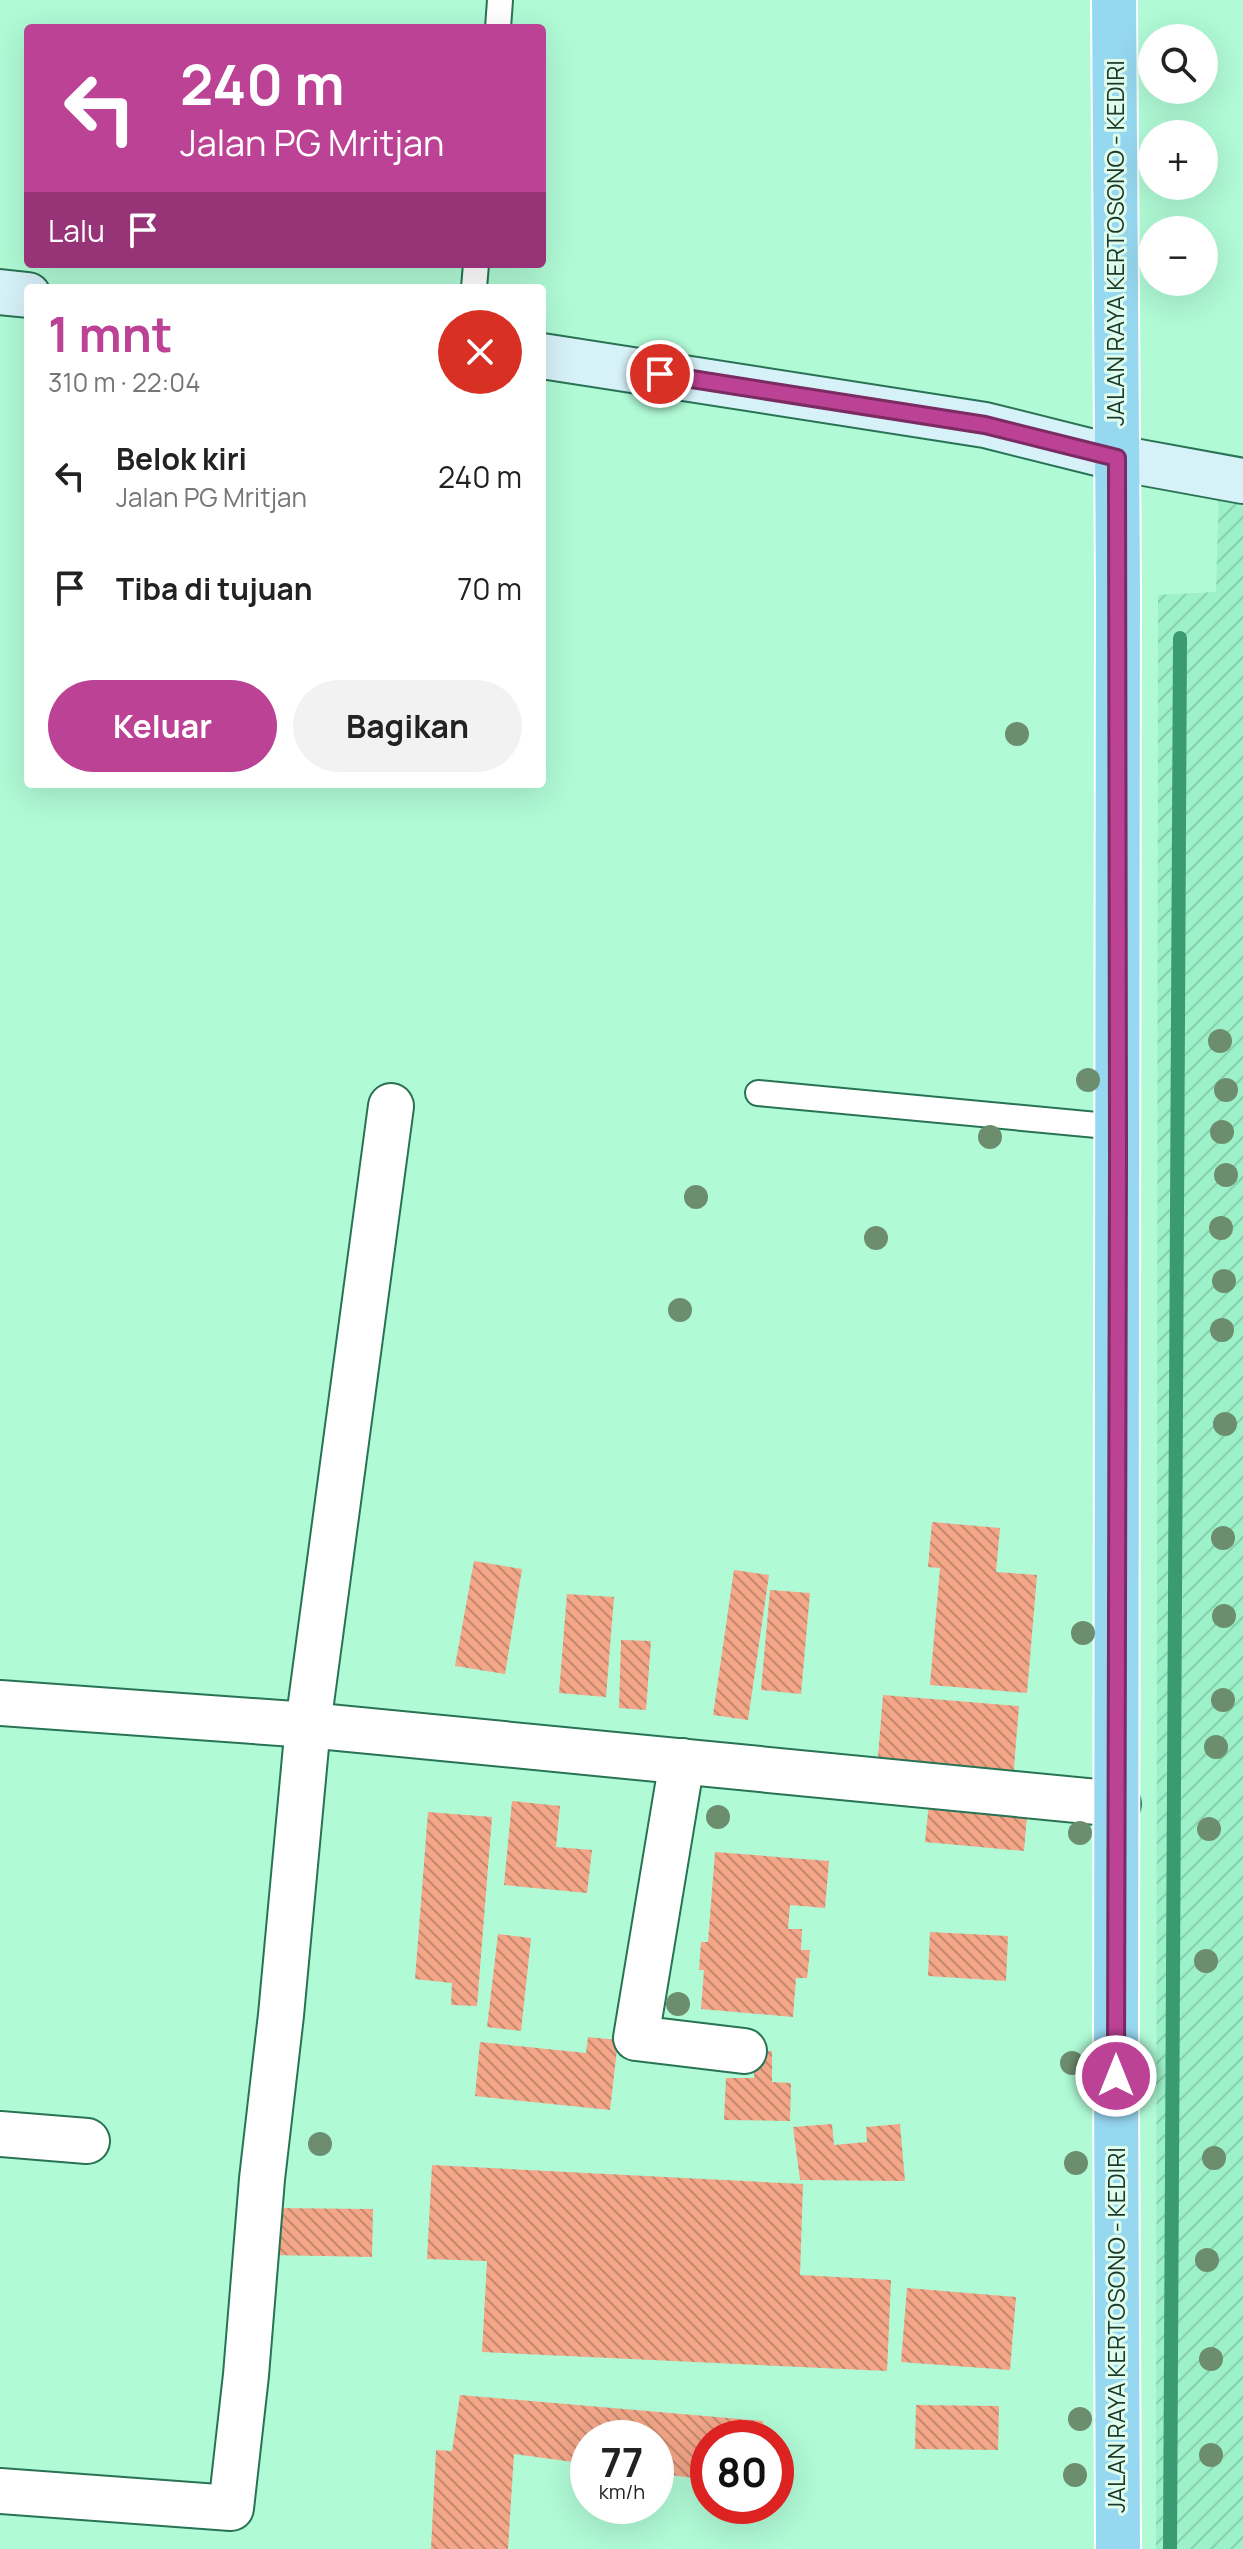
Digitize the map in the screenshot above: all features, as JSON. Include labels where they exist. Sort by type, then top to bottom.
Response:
[{"type":"highway","name":"JALAN RAYA KERTOSONO - KEDIRI","points":[[1114,0],[1118,2549]]},
{"type":"main road","points":[[0,292],[24,295]]},
{"type":"main road","points":[[546,357],[985,425],[1117,458],[1243,481]]},
{"type":"street","points":[[0,2491],[231,2508],[308,1725],[391,1106]]},
{"type":"street","points":[[0,1703],[308,1725],[1118,1804]]},
{"type":"street","points":[[682,1761],[636,2038],[744,2051]]},
{"type":"street","points":[[0,2134],[87,2141]]},
{"type":"lane","points":[[498,24],[500,0]]},
{"type":"lane","points":[[758,1093],[1118,1127]]},
{"type":"shaded area","points":[[1219,487],[1243,491],[1243,2549],[1156,2549],[1158,595],[1216,592]]},
{"type":"building","points":[[932,1522],[1000,1528],[996,1572],[1037,1575],[1027,1693],[930,1685],[940,1568],[928,1567]]},
{"type":"building","points":[[474,1561],[522,1569],[505,1674],[455,1666]]},
{"type":"building","points":[[734,1570],[769,1575],[748,1720],[713,1715]]},
{"type":"building","points":[[770,1590],[810,1593],[801,1694],[761,1690]]},
{"type":"building","points":[[567,1594],[614,1597],[606,1697],[559,1693]]},
{"type":"building","points":[[621,1640],[651,1641],[646,1710],[619,1708]]},
{"type":"building","points":[[883,1695],[1019,1706],[1013,1780],[877,1769]]},
{"type":"building","points":[[930,1793],[1028,1803],[1024,1851],[925,1842]]},
{"type":"building","points":[[512,1801],[560,1806],[556,1847],[592,1850],[587,1893],[504,1885]]},
{"type":"building","points":[[428,1812],[492,1817],[477,2006],[451,2005],[452,1983],[415,1979]]},
{"type":"building","points":[[715,1852],[829,1861],[825,1908],[790,1905],[788,1929],[802,1929],[801,1950],[810,1950],[807,1978],[796,1978],[793,2017],[701,2009],[704,1970],[699,1970],[701,1942],[708,1942]]},
{"type":"building","points":[[930,1932],[1008,1936],[1006,1981],[928,1976]]},
{"type":"building","points":[[498,1934],[531,1938],[521,2031],[487,2027]]},
{"type":"building","points":[[588,2037],[618,2040],[610,2110],[475,2096],[480,2042],[586,2053]]},
{"type":"building","points":[[755,2051],[772,2051],[772,2082],[791,2083],[790,2121],[724,2120],[726,2078],[754,2078]]},
{"type":"building","points":[[832,2124],[834,2145],[867,2142],[866,2127],[900,2124],[905,2181],[800,2180],[793,2127]]},
{"type":"building","points":[[432,2165],[803,2184],[800,2275],[891,2280],[887,2371],[482,2352],[487,2261],[427,2259]]},
{"type":"building","points":[[273,2208],[373,2209],[372,2257],[271,2255]]},
{"type":"building","points":[[907,2288],[1016,2297],[1010,2370],[901,2362]]},
{"type":"building","points":[[460,2395],[751,2420],[690,2420],[690,2478],[674,2475],[674,2420],[570,2420],[570,2462],[514,2454],[508,2549],[431,2549],[436,2450],[452,2451]]},
{"type":"building","points":[[916,2405],[999,2406],[998,2450],[915,2449]]},
{"type":"waterway","points":[[1170,2549],[1180,638]]},
{"type":"route","points":[[660,374],[985,425],[1117,458],[1116,2076]]}]
